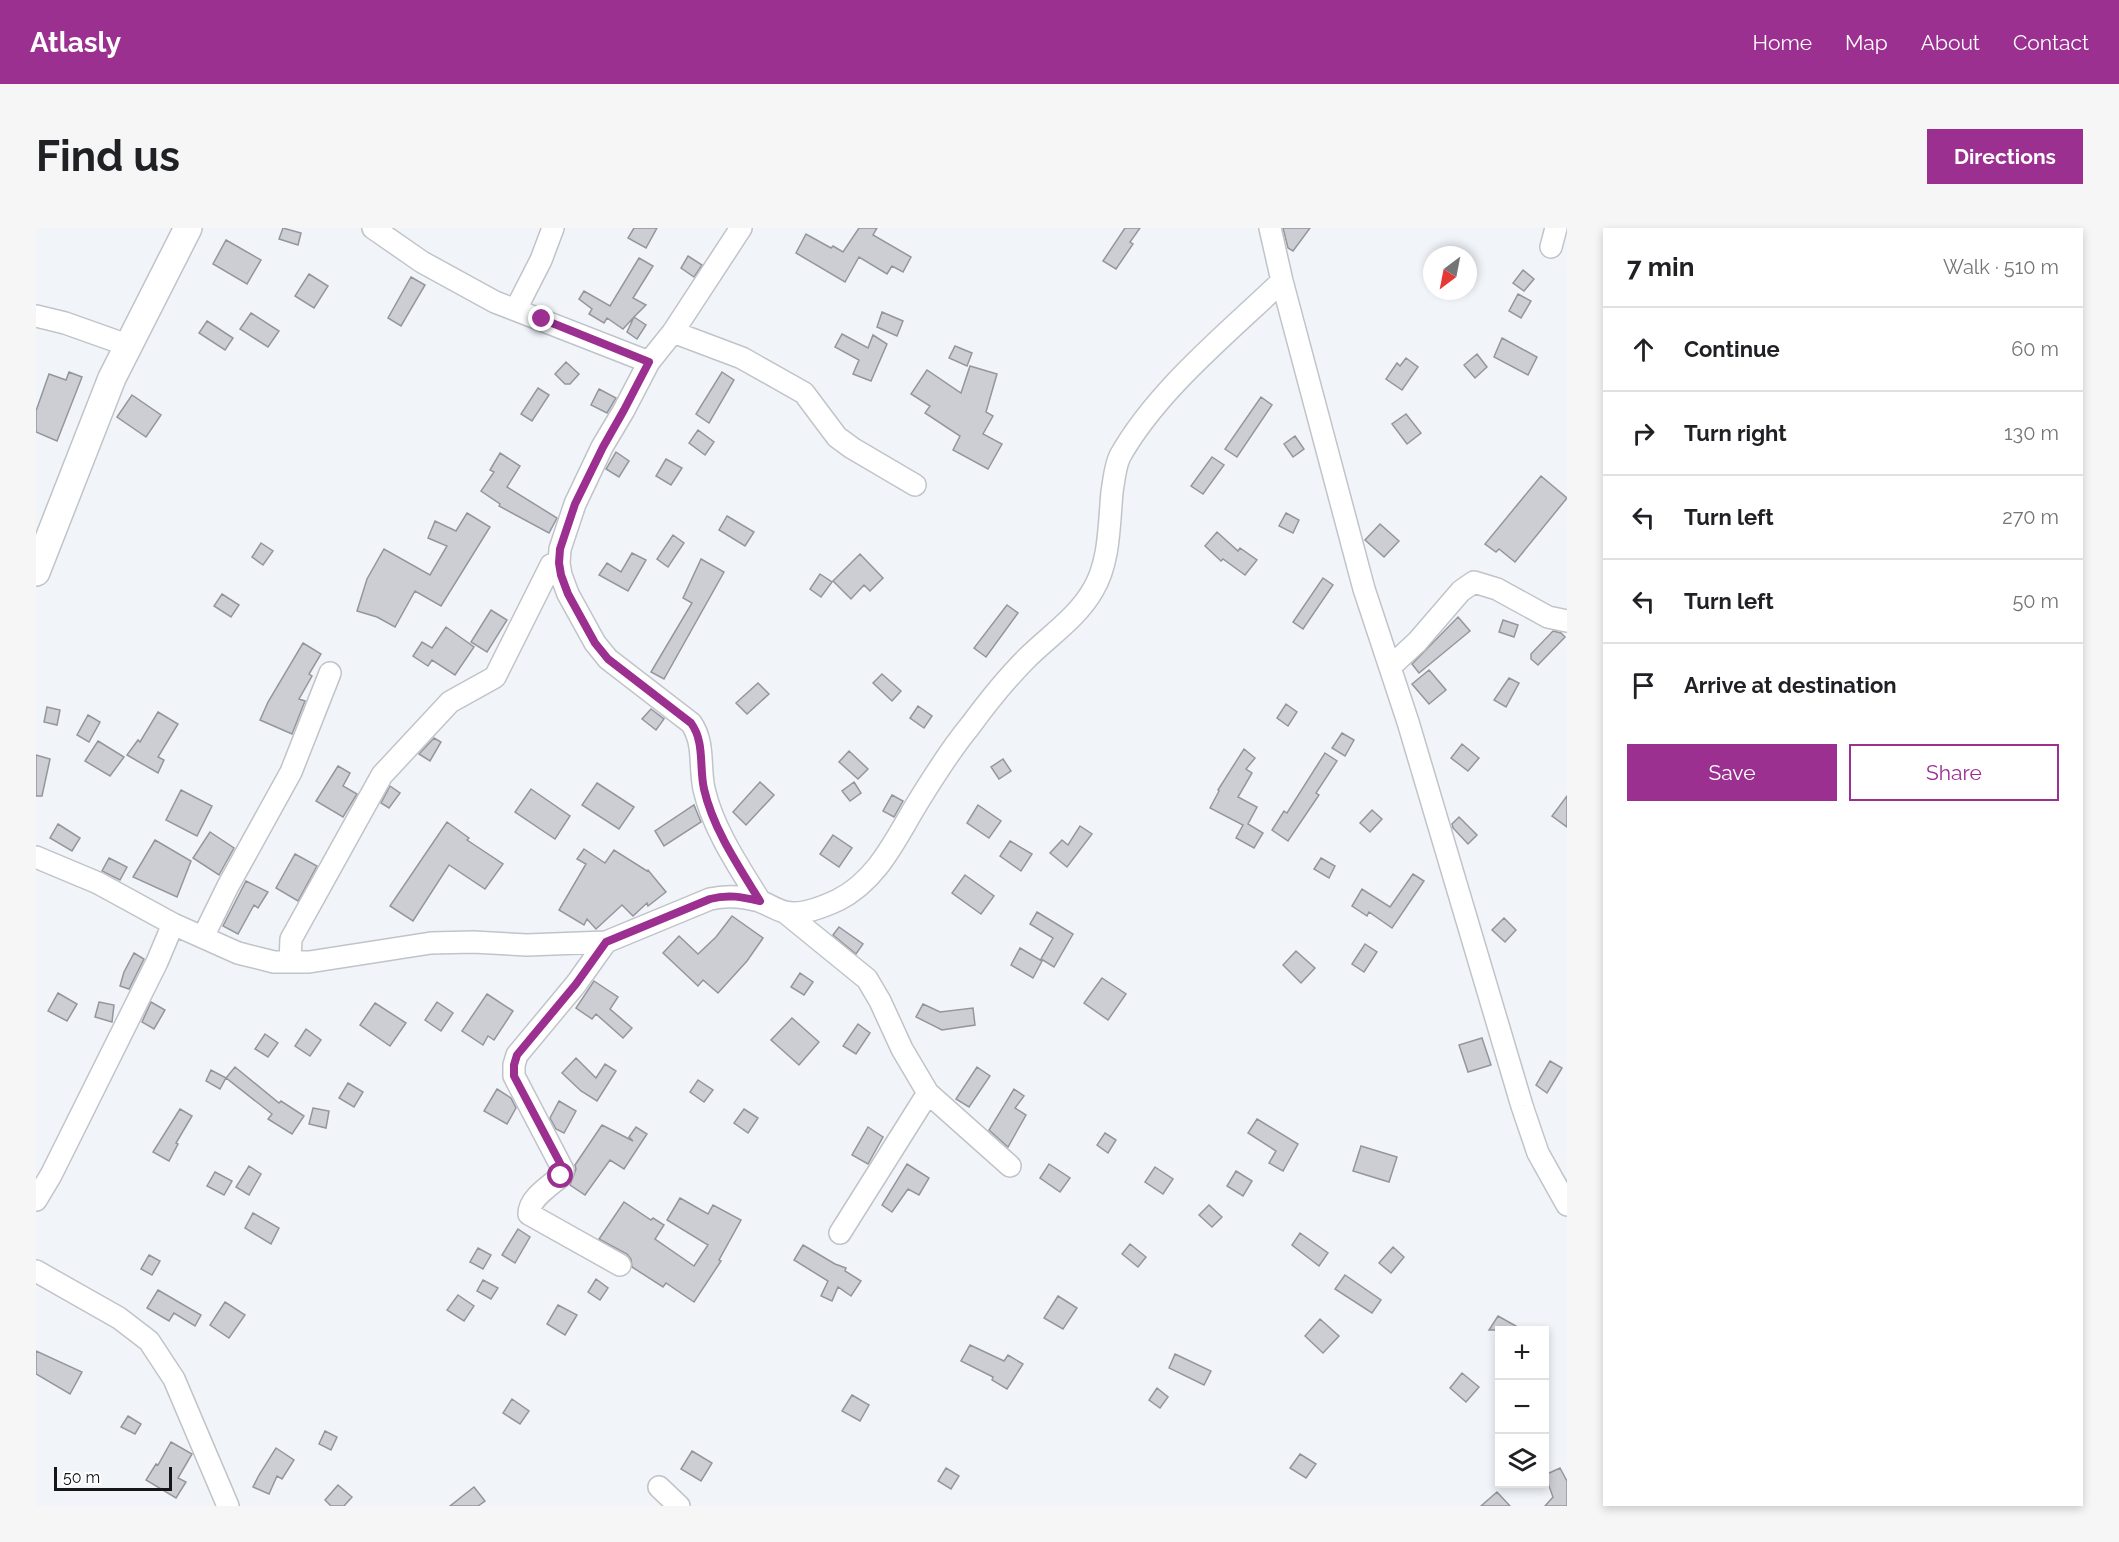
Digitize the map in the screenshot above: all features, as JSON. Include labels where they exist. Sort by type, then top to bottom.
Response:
[{"type":"main road","points":[[36,572],[112,378],[188,228]]},
{"type":"street","points":[[373,228],[422,262],[495,302],[649,362]]},
{"type":"street","points":[[516,309],[541,260],[553,228]]},
{"type":"street","points":[[741,228],[673,332],[649,362],[575,504],[560,549],[559,563],[568,594],[595,643],[608,659],[691,723],[696,731],[700,740],[705,790],[712,812],[734,859],[760,901]]},
{"type":"street","points":[[1270,228],[1364,589],[1412,733],[1522,1106],[1539,1153],[1567,1205]]},
{"type":"street","points":[[786,913],[817,908],[840,899],[863,882],[881,864],[968,727],[1025,660],[1076,614],[1094,590],[1107,545],[1114,476],[1119,458],[1136,432],[1171,388],[1282,281]]},
{"type":"street","points":[[36,316],[65,323],[128,345]]},
{"type":"street","points":[[673,332],[742,358],[804,393],[837,437],[915,485]]},
{"type":"street","points":[[290,962],[291,939],[382,775],[450,702],[495,677],[551,565],[559,563]]},
{"type":"street","points":[[1390,667],[1417,642],[1461,591],[1474,582],[1497,589],[1548,617],[1567,621]]},
{"type":"street","points":[[203,937],[228,886],[291,772],[330,673]]},
{"type":"street","points":[[36,857],[98,883],[173,924],[238,953],[274,963],[342,958],[431,943],[473,942],[527,945],[606,942],[710,899],[737,896],[760,901],[786,913],[867,979],[902,1049],[928,1093],[1010,1166]]},
{"type":"street","points":[[36,1200],[51,1175],[152,972],[173,924]]},
{"type":"street","points":[[606,942],[576,984],[517,1055],[514,1076],[563,1170],[561,1176],[533,1201],[529,1214],[620,1265]]},
{"type":"street","points":[[840,1233],[928,1093]]},
{"type":"street","points":[[36,1270],[119,1318],[149,1341],[174,1379],[228,1506]]},
{"type":"street","points":[[659,1487],[680,1506]]},
{"type":"building","points":[[283,228],[301,233],[298,245],[279,239]]},
{"type":"building","points":[[634,228],[657,228],[646,248],[628,238]]},
{"type":"building","points":[[859,228],[877,228],[873,235],[911,257],[903,272],[892,266],[887,274],[859,257],[845,282],[796,253],[806,234],[843,252]]},
{"type":"building","points":[[1125,228],[1140,228],[1130,242],[1133,244],[1116,269],[1103,261]]},
{"type":"building","points":[[1283,228],[1310,228],[1293,251],[1288,248]]},
{"type":"building","points":[[226,240],[261,260],[247,284],[213,264]]},
{"type":"building","points":[[688,256],[702,265],[694,277],[681,268]]},
{"type":"building","points":[[639,258],[653,266],[633,298],[646,305],[623,329],[607,318],[604,323],[589,314],[592,309],[579,299],[584,291],[610,306]]},
{"type":"building","points":[[1523,270],[1534,279],[1524,291],[1513,283]]},
{"type":"building","points":[[309,274],[328,286],[314,308],[295,296]]},
{"type":"building","points":[[411,277],[425,285],[401,326],[388,318]]},
{"type":"building","points":[[1518,294],[1531,301],[1521,318],[1509,311]]},
{"type":"building","points":[[882,312],[903,321],[897,336],[877,327]]},
{"type":"building","points":[[251,313],[279,331],[268,347],[240,329]]},
{"type":"building","points":[[634,317],[646,325],[637,339],[627,332]]},
{"type":"building","points":[[207,321],[233,338],[225,350],[199,333]]},
{"type":"building","points":[[842,334],[868,348],[873,335],[887,344],[871,381],[853,374],[859,360],[835,347]]},
{"type":"building","points":[[1502,338],[1537,357],[1528,375],[1494,357]]},
{"type":"building","points":[[955,346],[972,353],[967,366],[949,358]]},
{"type":"building","points":[[1477,354],[1487,367],[1475,378],[1464,365]]},
{"type":"building","points":[[1406,358],[1418,367],[1402,390],[1386,379],[1397,363],[1400,366]]},
{"type":"building","points":[[566,362],[579,374],[570,384],[565,384],[555,374]]},
{"type":"building","points":[[970,366],[997,374],[986,412],[993,416],[983,434],[1002,444],[988,469],[953,450],[960,436],[925,413],[930,406],[911,394],[927,370],[961,393]]},
{"type":"building","points":[[69,372],[82,377],[57,441],[36,432],[36,411],[49,374],[66,380]]},
{"type":"building","points":[[722,372],[734,380],[709,423],[696,414]]},
{"type":"building","points":[[538,388],[549,395],[532,421],[521,414]]},
{"type":"building","points":[[599,389],[616,398],[607,413],[591,405]]},
{"type":"building","points":[[132,395],[161,415],[146,437],[117,417]]},
{"type":"building","points":[[1261,397],[1272,405],[1237,457],[1225,449]]},
{"type":"building","points":[[1406,414],[1421,433],[1407,444],[1392,424]]},
{"type":"building","points":[[698,430],[714,442],[705,455],[689,443]]},
{"type":"building","points":[[1295,436],[1304,449],[1293,457],[1284,444]]},
{"type":"building","points":[[616,452],[629,461],[619,477],[606,469]]},
{"type":"building","points":[[500,453],[520,466],[507,487],[557,518],[549,533],[499,506],[500,504],[481,491],[494,472],[490,470]]},
{"type":"building","points":[[1212,457],[1224,465],[1203,494],[1191,486]]},
{"type":"building","points":[[666,459],[682,468],[671,485],[656,476]]},
{"type":"building","points":[[1541,476],[1567,498],[1515,562],[1499,549],[1496,552],[1485,544]]},
{"type":"building","points":[[467,513],[490,527],[441,606],[415,591],[395,627],[377,617],[357,611],[367,579],[384,549],[430,575],[447,546],[428,538],[435,521],[456,531]]},
{"type":"building","points":[[1286,513],[1299,520],[1293,533],[1279,526]]},
{"type":"building","points":[[727,516],[754,532],[745,546],[719,530]]},
{"type":"building","points":[[1380,524],[1399,541],[1384,557],[1365,540]]},
{"type":"building","points":[[1217,532],[1238,551],[1240,548],[1257,560],[1245,575],[1223,559],[1221,561],[1205,546]]},
{"type":"building","points":[[673,535],[684,543],[668,567],[657,559]]},
{"type":"building","points":[[261,543],[273,551],[263,565],[252,557]]},
{"type":"building","points":[[632,553],[646,560],[628,591],[599,575],[607,563],[621,572]]},
{"type":"building","points":[[860,554],[883,578],[870,591],[864,585],[851,599],[833,581]]},
{"type":"building","points":[[701,559],[724,572],[664,679],[651,672],[692,603],[683,598]]},
{"type":"building","points":[[820,574],[832,582],[821,597],[810,589]]},
{"type":"building","points":[[1323,578],[1333,585],[1303,629],[1293,622]]},
{"type":"building","points":[[222,594],[239,605],[231,617],[214,606]]},
{"type":"building","points":[[1007,605],[1018,613],[986,657],[974,648]]},
{"type":"building","points":[[491,610],[507,620],[487,652],[471,642]]},
{"type":"building","points":[[1458,617],[1470,631],[1419,673],[1412,664]]},
{"type":"building","points":[[1503,620],[1518,625],[1514,637],[1499,632]]},
{"type":"building","points":[[446,627],[474,647],[455,675],[432,660],[428,666],[413,656],[422,642],[432,648]]},
{"type":"building","points":[[1553,631],[1565,637],[1538,665],[1531,659],[1531,654]]},
{"type":"building","points":[[303,643],[321,654],[309,674],[312,676],[299,699],[305,701],[292,734],[260,720]]},
{"type":"building","points":[[1429,670],[1446,690],[1429,704],[1412,684]]},
{"type":"building","points":[[882,674],[901,691],[892,701],[873,683]]},
{"type":"building","points":[[1509,678],[1519,683],[1506,707],[1494,700]]},
{"type":"building","points":[[758,683],[769,694],[747,714],[736,703]]},
{"type":"building","points":[[1286,704],[1297,712],[1288,726],[1277,718]]},
{"type":"building","points":[[918,706],[932,716],[924,728],[910,718]]},
{"type":"building","points":[[47,707],[60,710],[57,725],[44,722]]},
{"type":"building","points":[[651,709],[664,719],[656,730],[642,719]]},
{"type":"building","points":[[158,712],[178,724],[158,757],[164,760],[158,773],[127,755],[138,740],[140,742]]},
{"type":"building","points":[[88,715],[100,722],[89,742],[77,735]]},
{"type":"building","points":[[1342,733],[1354,740],[1345,756],[1332,748]]},
{"type":"building","points":[[434,738],[441,742],[430,761],[419,754]]},
{"type":"building","points":[[98,741],[124,757],[110,776],[85,761]]},
{"type":"building","points":[[1462,744],[1479,758],[1468,771],[1451,758]]},
{"type":"building","points":[[1244,749],[1255,758],[1246,769],[1252,773],[1238,797],[1257,807],[1248,824],[1263,833],[1254,848],[1236,838],[1243,825],[1210,808],[1218,790]]},
{"type":"building","points":[[849,751],[868,769],[858,779],[839,762]]},
{"type":"building","points":[[1325,753],[1337,761],[1316,793],[1319,795],[1288,841],[1272,830],[1284,811],[1287,813]]},
{"type":"building","points":[[36,755],[50,759],[42,796],[36,796]]},
{"type":"building","points":[[1003,759],[1011,771],[999,779],[991,767]]},
{"type":"building","points":[[338,766],[350,773],[343,786],[357,794],[343,817],[316,801]]},
{"type":"building","points":[[760,782],[774,795],[746,825],[733,812]]},
{"type":"building","points":[[854,782],[861,793],[850,801],[842,791]]},
{"type":"building","points":[[597,783],[634,807],[619,829],[582,805]]},
{"type":"building","points":[[390,786],[400,793],[389,808],[381,803]]},
{"type":"building","points":[[531,789],[570,816],[555,839],[515,812]]},
{"type":"building","points":[[181,790],[212,806],[197,836],[166,820]]},
{"type":"building","points":[[892,795],[903,801],[894,817],[883,811]]},
{"type":"building","points":[[1567,796],[1567,827],[1552,816]]},
{"type":"building","points":[[694,805],[701,822],[664,846],[655,831]]},
{"type":"building","points":[[978,805],[1001,821],[989,838],[967,823]]},
{"type":"building","points":[[1372,810],[1382,819],[1370,832],[1360,823]]},
{"type":"building","points":[[1459,817],[1477,835],[1468,844],[1453,828],[1452,824]]},
{"type":"building","points":[[447,822],[469,838],[467,840],[503,864],[485,889],[449,865],[413,921],[390,906]]},
{"type":"building","points":[[58,824],[80,838],[72,851],[50,838]]},
{"type":"building","points":[[1080,826],[1092,834],[1067,867],[1050,853],[1062,840],[1068,845]]},
{"type":"building","points":[[210,832],[234,848],[219,875],[193,858]]},
{"type":"building","points":[[833,835],[852,848],[839,867],[820,854]]},
{"type":"building","points":[[155,840],[191,861],[177,897],[133,877]]},
{"type":"building","points":[[1010,841],[1032,854],[1021,871],[1000,856]]},
{"type":"building","points":[[584,849],[605,863],[614,850],[648,870],[666,892],[648,906],[647,903],[633,916],[622,905],[596,929],[587,919],[584,925],[559,910],[586,864],[577,859]]},
{"type":"building","points":[[295,854],[317,866],[298,901],[276,888]]},
{"type":"building","points":[[109,858],[127,867],[120,880],[102,871]]},
{"type":"building","points":[[1321,858],[1335,866],[1329,878],[1314,869]]},
{"type":"building","points":[[1413,874],[1424,881],[1392,928],[1369,912],[1367,916],[1352,906],[1362,889],[1390,907]]},
{"type":"building","points":[[965,875],[994,896],[981,914],[952,893]]},
{"type":"building","points":[[246,881],[268,892],[258,908],[254,905],[238,934],[223,926]]},
{"type":"building","points":[[1037,912],[1073,934],[1054,967],[1041,959],[1053,938],[1030,924]]},
{"type":"building","points":[[732,916],[763,938],[747,961],[718,993],[703,980],[698,986],[663,953],[679,936],[698,954],[716,937]]},
{"type":"building","points":[[1504,918],[1516,930],[1505,942],[1492,930]]},
{"type":"building","points":[[839,927],[863,944],[856,954],[833,935]]},
{"type":"building","points":[[1365,944],[1377,952],[1364,972],[1352,964]]},
{"type":"building","points":[[1020,948],[1042,961],[1033,978],[1011,965]]},
{"type":"building","points":[[1296,951],[1315,968],[1301,983],[1283,965]]},
{"type":"building","points":[[134,953],[144,959],[129,989],[120,986]]},
{"type":"building","points":[[800,973],[813,982],[804,995],[791,987]]},
{"type":"building","points":[[1102,978],[1126,994],[1108,1020],[1084,1003]]},
{"type":"building","points":[[594,981],[618,997],[610,1009],[632,1028],[623,1038],[596,1014],[592,1019],[576,1008]]},
{"type":"building","points":[[58,993],[77,1004],[67,1021],[48,1011]]},
{"type":"building","points":[[487,994],[513,1011],[494,1040],[488,1036],[483,1045],[462,1031]]},
{"type":"building","points":[[99,1002],[114,1005],[112,1022],[95,1017]]},
{"type":"building","points":[[151,1002],[165,1010],[154,1029],[142,1022]]},
{"type":"building","points":[[437,1002],[453,1013],[441,1031],[425,1020]]},
{"type":"building","points":[[375,1003],[406,1023],[390,1046],[360,1025]]},
{"type":"building","points":[[923,1004],[940,1012],[973,1008],[975,1025],[942,1030],[916,1017]]},
{"type":"building","points":[[792,1018],[819,1042],[799,1065],[771,1040]]},
{"type":"building","points":[[858,1024],[870,1033],[856,1054],[843,1046]]},
{"type":"building","points":[[306,1029],[321,1040],[310,1056],[295,1046]]},
{"type":"building","points":[[265,1034],[278,1043],[268,1057],[255,1049]]},
{"type":"building","points":[[1482,1038],[1491,1065],[1468,1072],[1459,1045]]},
{"type":"building","points":[[576,1058],[596,1078],[605,1064],[616,1071],[597,1101],[581,1091],[562,1073]]},
{"type":"building","points":[[1550,1061],[1562,1068],[1547,1093],[1536,1085]]},
{"type":"building","points":[[235,1067],[279,1103],[281,1101],[304,1116],[292,1134],[268,1119],[272,1114],[226,1078]]},
{"type":"building","points":[[977,1067],[990,1076],[969,1107],[956,1099]]},
{"type":"building","points":[[211,1070],[226,1078],[220,1089],[206,1081]]},
{"type":"building","points":[[698,1080],[713,1090],[704,1102],[690,1092]]},
{"type":"building","points":[[348,1083],[363,1092],[354,1107],[339,1098]]},
{"type":"building","points":[[497,1089],[511,1098],[516,1108],[507,1124],[484,1111]]},
{"type":"building","points":[[1014,1089],[1024,1096],[1015,1108],[1026,1115],[1008,1147],[989,1130]]},
{"type":"building","points":[[559,1101],[576,1111],[564,1133],[556,1129],[550,1118]]},
{"type":"building","points":[[313,1108],[329,1111],[326,1128],[309,1124]]},
{"type":"building","points":[[180,1109],[192,1116],[176,1143],[178,1144],[169,1161],[153,1152]]},
{"type":"building","points":[[744,1109],[758,1118],[748,1133],[734,1123]]},
{"type":"building","points":[[1257,1119],[1298,1144],[1283,1171],[1269,1163],[1276,1151],[1248,1133]]},
{"type":"building","points":[[602,1125],[633,1141],[629,1137],[636,1127],[647,1134],[624,1169],[610,1160],[585,1195],[570,1185],[576,1169],[575,1165]]},
{"type":"building","points":[[868,1127],[883,1137],[868,1164],[852,1155]]},
{"type":"building","points":[[1105,1133],[1116,1140],[1108,1153],[1097,1145]]},
{"type":"building","points":[[1361,1146],[1397,1157],[1389,1182],[1353,1171]]},
{"type":"building","points":[[907,1164],[929,1178],[919,1195],[908,1189],[892,1212],[882,1205]]},
{"type":"building","points":[[1049,1164],[1070,1178],[1060,1192],[1040,1178]]},
{"type":"building","points":[[249,1166],[261,1174],[249,1195],[236,1187]]},
{"type":"building","points":[[1155,1167],[1173,1179],[1163,1194],[1145,1182]]},
{"type":"building","points":[[1236,1171],[1252,1181],[1243,1196],[1227,1186]]},
{"type":"building","points":[[215,1172],[232,1181],[224,1195],[207,1186]]},
{"type":"building","points":[[680,1198],[708,1214],[713,1205],[741,1220],[719,1260],[721,1261],[694,1302],[666,1283],[663,1287],[632,1267],[631,1259],[627,1254],[599,1239],[624,1202],[651,1220],[653,1218],[664,1225],[655,1239],[694,1266],[708,1245],[667,1220]]},
{"type":"building","points":[[1209,1205],[1222,1217],[1212,1227],[1199,1215]]},
{"type":"building","points":[[253,1213],[279,1228],[271,1244],[245,1228]]},
{"type":"building","points":[[518,1229],[530,1237],[515,1263],[502,1255]]},
{"type":"building","points":[[1300,1233],[1328,1253],[1319,1266],[1292,1245]]},
{"type":"building","points":[[1130,1244],[1146,1257],[1138,1267],[1122,1254]]},
{"type":"building","points":[[803,1245],[846,1268],[845,1271],[861,1281],[851,1296],[838,1287],[832,1301],[821,1296],[828,1281],[794,1260]]},
{"type":"building","points":[[1393,1247],[1404,1257],[1391,1273],[1379,1263]]},
{"type":"building","points":[[478,1248],[491,1255],[483,1269],[470,1262]]},
{"type":"building","points":[[149,1255],[160,1261],[152,1275],[141,1269]]},
{"type":"building","points":[[1345,1275],[1381,1300],[1372,1313],[1335,1289]]},
{"type":"building","points":[[596,1279],[608,1288],[600,1300],[588,1292]]},
{"type":"building","points":[[483,1280],[498,1288],[491,1299],[477,1291]]},
{"type":"building","points":[[158,1290],[201,1315],[195,1326],[174,1313],[169,1321],[147,1308]]},
{"type":"building","points":[[458,1295],[474,1306],[464,1321],[447,1310]]},
{"type":"building","points":[[1058,1296],[1077,1308],[1063,1329],[1044,1318]]},
{"type":"building","points":[[225,1302],[245,1315],[229,1338],[210,1325]]},
{"type":"building","points":[[558,1305],[577,1315],[565,1335],[547,1324]]},
{"type":"building","points":[[1498,1316],[1516,1326],[1495,1326],[1495,1330],[1489,1330]]},
{"type":"building","points":[[1320,1319],[1339,1336],[1323,1353],[1305,1336]]},
{"type":"building","points":[[970,1345],[1004,1361],[1008,1355],[1023,1364],[1007,1389],[992,1380],[993,1377],[961,1361]]},
{"type":"building","points":[[36,1351],[82,1372],[70,1394],[36,1374]]},
{"type":"building","points":[[1175,1354],[1211,1371],[1204,1385],[1169,1368]]},
{"type":"building","points":[[1462,1373],[1479,1387],[1466,1402],[1450,1388]]},
{"type":"building","points":[[1157,1388],[1168,1397],[1160,1408],[1149,1400]]},
{"type":"building","points":[[852,1395],[869,1405],[860,1421],[842,1411]]},
{"type":"building","points":[[512,1399],[529,1411],[520,1424],[503,1413]]},
{"type":"building","points":[[128,1416],[141,1424],[135,1434],[121,1427]]},
{"type":"building","points":[[325,1431],[337,1437],[331,1450],[319,1444]]},
{"type":"building","points":[[171,1442],[192,1454],[178,1478],[186,1482],[176,1498],[146,1480]]},
{"type":"building","points":[[276,1448],[294,1460],[282,1479],[277,1476],[269,1494],[253,1487]]},
{"type":"building","points":[[692,1451],[712,1463],[701,1481],[681,1469]]},
{"type":"building","points":[[1300,1454],[1316,1464],[1306,1478],[1290,1468]]},
{"type":"building","points":[[946,1468],[959,1476],[951,1489],[938,1481]]},
{"type":"building","points":[[1560,1468],[1567,1481],[1567,1506],[1545,1506],[1553,1497],[1549,1486],[1549,1473]]},
{"type":"building","points":[[338,1485],[352,1497],[344,1506],[331,1506],[325,1500]]},
{"type":"building","points":[[474,1487],[485,1501],[478,1506],[450,1506]]},
{"type":"building","points":[[1497,1492],[1510,1506],[1481,1506]]},
{"type":"route","points":[[542,319],[649,362],[575,504],[560,549],[561,575],[568,594],[595,643],[608,659],[691,723],[696,731],[700,740],[705,790],[717,823],[734,859],[760,901],[737,896],[710,899],[606,942],[576,984],[517,1055],[514,1076],[560,1163],[563,1170],[561,1176]]}]
